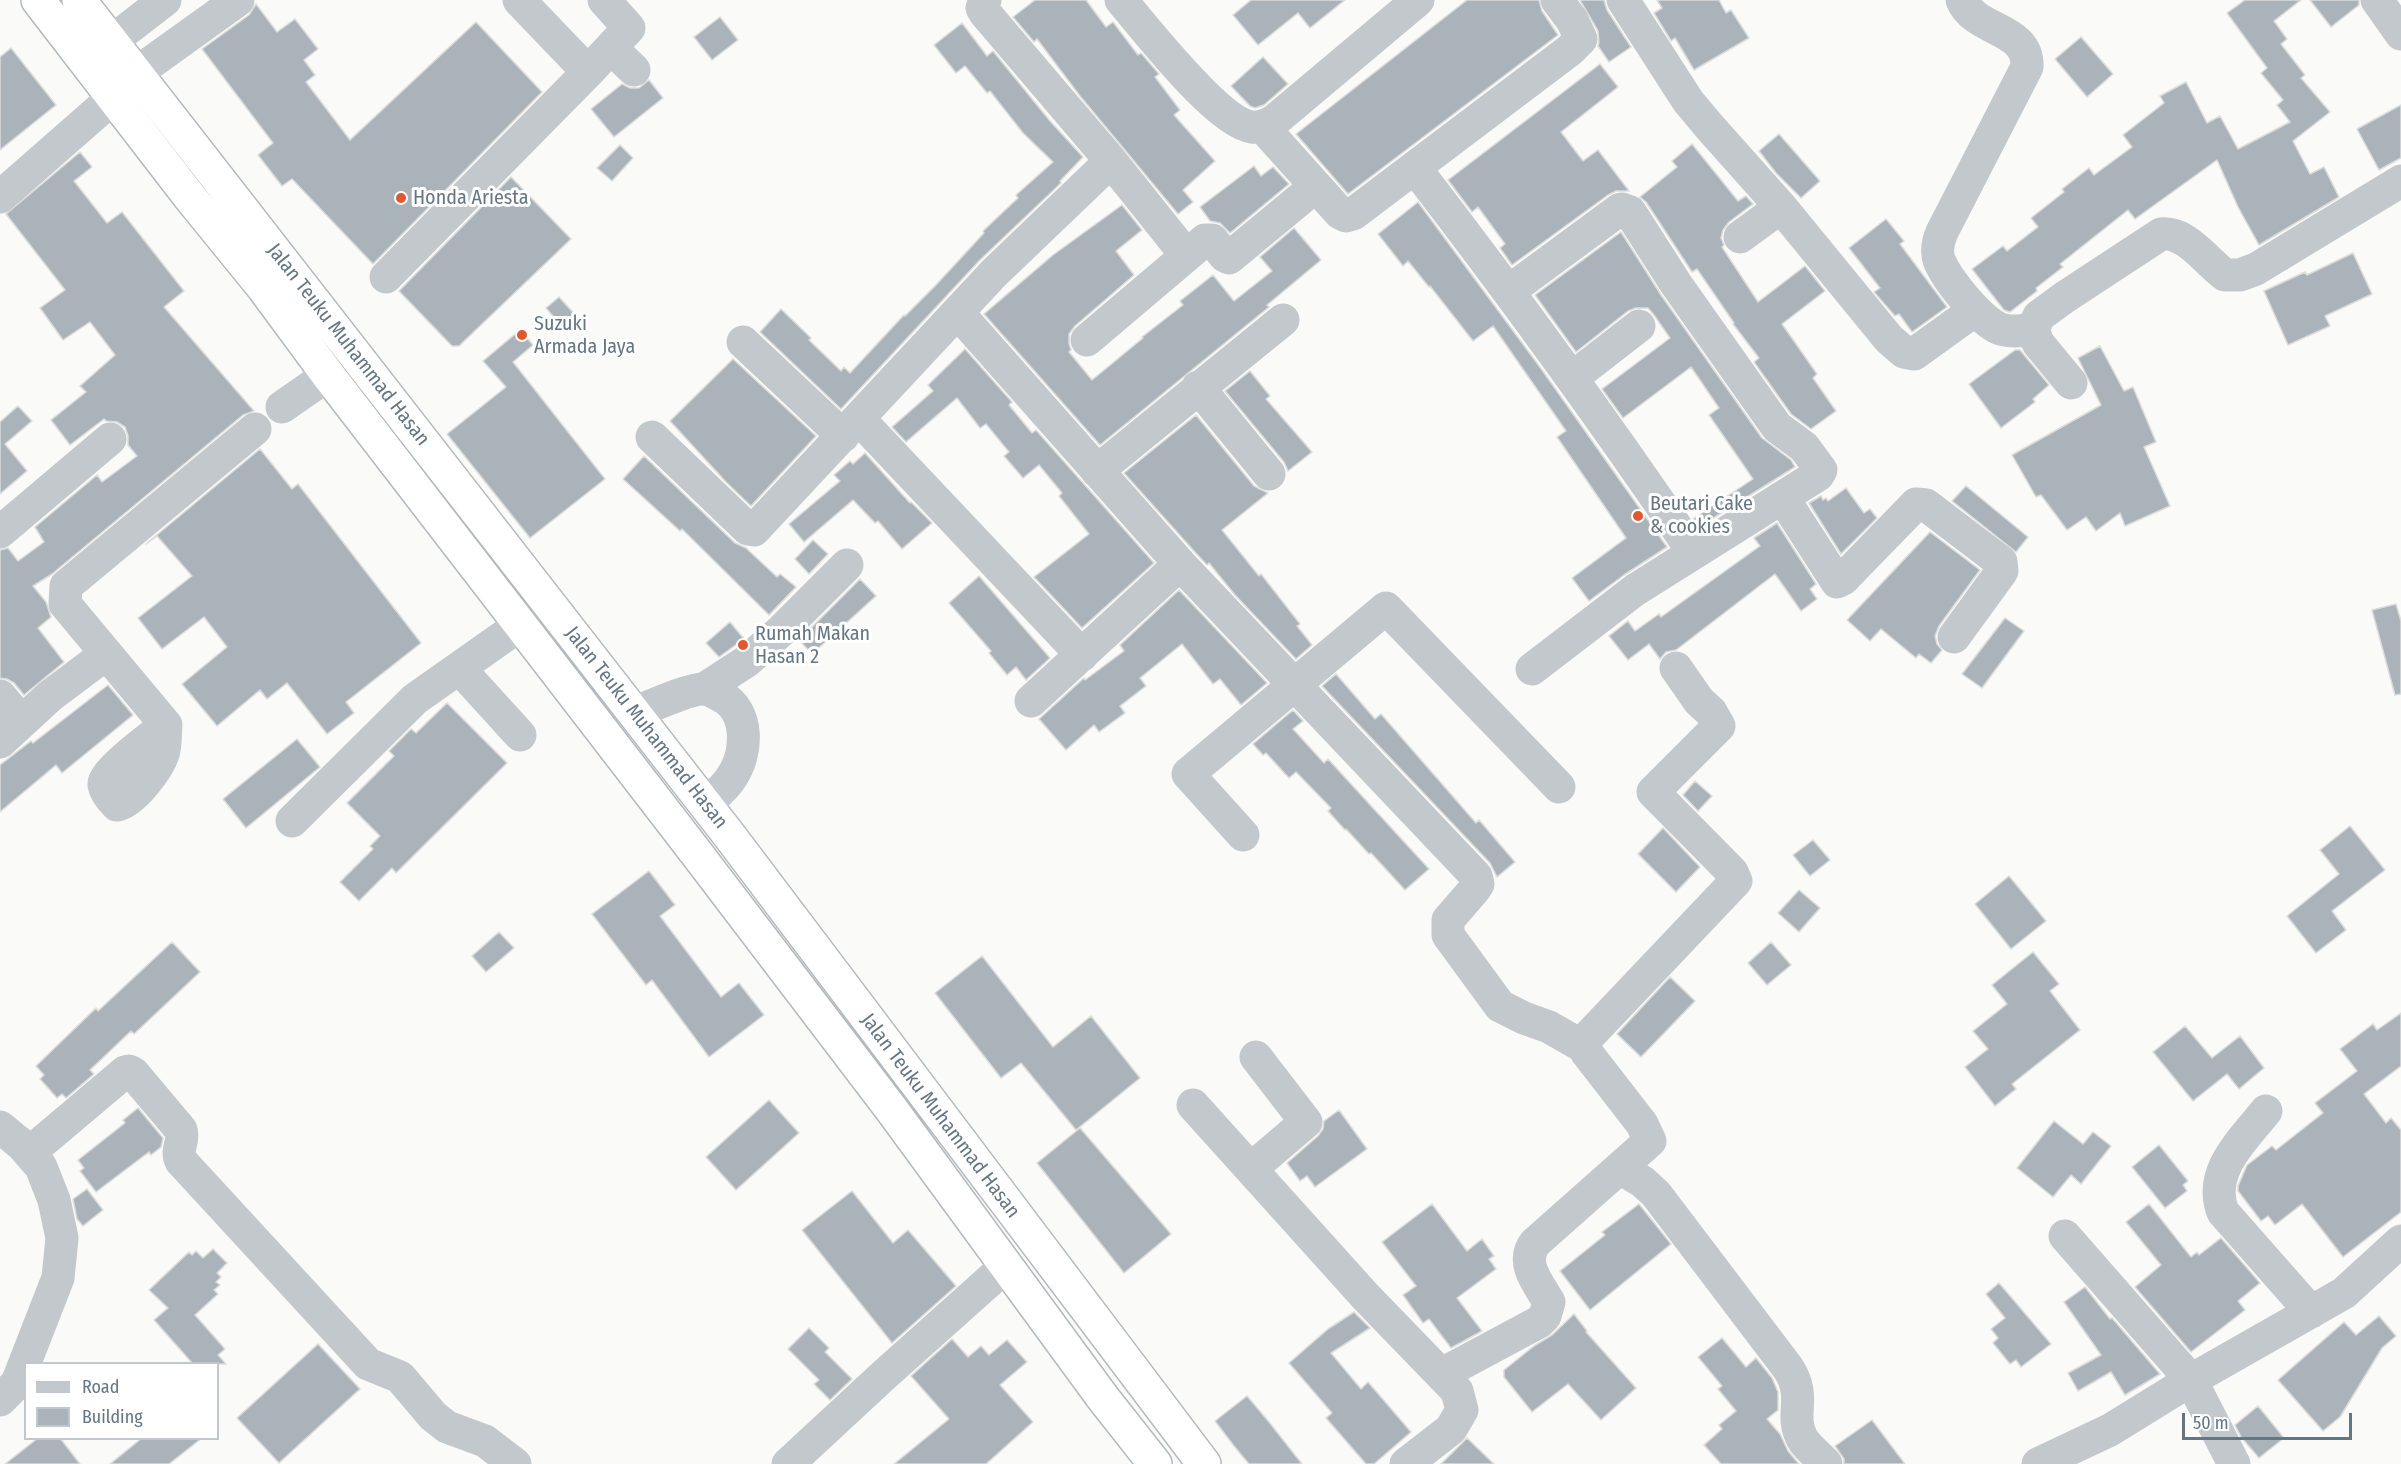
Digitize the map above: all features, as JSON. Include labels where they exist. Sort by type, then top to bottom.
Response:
[{"type":"highway","name":"Jalan Teuku Muhammad Hasan","points":[[38,0],[189,196],[263,287],[328,375],[697,854],[892,1110],[1103,1398],[1155,1464]]},
{"type":"highway","name":"Jalan Teuku Muhammad Hasan","points":[[79,0],[216,174],[337,315],[634,713],[706,804],[1204,1464]]},
{"type":"highway","points":[[189,196],[216,174]]},
{"type":"highway","points":[[697,854],[729,835]]},
{"type":"street","points":[[135,74],[238,0]]},
{"type":"street","points":[[519,0],[588,72]]},
{"type":"street","points":[[386,277],[588,72],[623,59],[629,28],[604,0]]},
{"type":"street","points":[[985,0],[982,8],[985,13],[1186,255]]},
{"type":"street","points":[[1121,0],[1207,98],[1251,127],[1262,126],[1274,121],[1419,0]]},
{"type":"street","points":[[1262,126],[1340,213],[1346,216],[1359,210],[1415,168],[1570,50],[1581,39],[1572,20],[1557,0]]},
{"type":"street","points":[[1623,0],[1688,101],[1781,207],[1889,339],[1904,352],[1910,354],[1920,352],[1975,310]]},
{"type":"street","points":[[1962,0],[1971,13],[2023,45],[2028,55],[2027,67],[1937,244],[1938,258],[1951,280],[1975,310],[1997,328],[2017,331],[2033,329]]},
{"type":"street","points":[[2377,0],[2401,34]]},
{"type":"street","points":[[112,41],[161,1]]},
{"type":"street","points":[[0,196],[113,98]]},
{"type":"street","points":[[652,436],[751,530],[757,528],[994,273],[1111,162]]},
{"type":"street","points":[[1415,168],[1609,428],[1694,552]]},
{"type":"street","points":[[2071,383],[2038,343],[2033,329],[2039,316],[2161,234],[2173,233],[2184,240],[2225,275],[2240,275],[2256,269],[2401,181]]},
{"type":"street","points":[[1087,340],[1207,238],[1212,240],[1229,258],[1316,186]]},
{"type":"street","points":[[1740,237],[1781,207]]},
{"type":"street","points":[[1509,291],[1618,210],[1630,212],[1676,284],[1778,427],[1804,447],[1821,470],[1818,476],[1635,590],[1532,669]]},
{"type":"street","points":[[958,312],[1180,564],[1476,876],[1478,884],[1448,920],[1448,935],[1500,1006],[1516,1015],[1549,1027],[1584,1047],[1642,1124],[1650,1141],[1531,1249],[1528,1264],[1549,1302],[1545,1316],[1539,1322],[1442,1374]]},
{"type":"street","points":[[1097,471],[1283,320]]},
{"type":"street","points":[[1572,378],[1639,326]]},
{"type":"street","points":[[743,342],[851,428],[1082,655]]},
{"type":"street","points":[[282,407],[328,375]]},
{"type":"street","points":[[1198,387],[1269,474]]},
{"type":"street","points":[[166,725],[65,604],[66,586],[255,429]]},
{"type":"street","points":[[0,532],[110,439]]},
{"type":"street","points":[[1783,498],[1837,582],[1843,579],[1916,504],[1926,505],[2001,562],[2002,571],[1954,637]]},
{"type":"street","points":[[1031,701],[1180,564]]},
{"type":"street","points":[[634,713],[676,696],[704,689],[747,661],[782,630],[847,565]]},
{"type":"street","points":[[1244,835],[1188,774],[1386,608],[1559,787]]},
{"type":"street","points":[[292,821],[398,713],[520,625]]},
{"type":"street","points":[[0,696],[11,732],[50,696],[105,654]]},
{"type":"street","points":[[459,668],[520,735]]},
{"type":"street","points":[[1584,1047],[1588,1034],[1736,880],[1732,872],[1653,792],[1719,726],[1711,712],[1699,701],[1676,668]]},
{"type":"street","points":[[704,689],[728,700],[740,715],[743,725],[743,743],[738,765],[731,778],[706,804]]},
{"type":"street","points":[[1252,1168],[1306,1122],[1256,1057]]},
{"type":"street","points":[[29,1153],[125,1072],[133,1073],[181,1130],[183,1139],[178,1153],[181,1161],[368,1364],[400,1377],[433,1416],[447,1427],[486,1441],[514,1464]]},
{"type":"street","points":[[1193,1105],[1366,1297],[1457,1391],[1462,1410],[1451,1428],[1406,1464]]},
{"type":"street","points":[[2266,1111],[2228,1159],[2219,1183],[2218,1199],[2223,1212],[2311,1312]]},
{"type":"street","points":[[0,1127],[41,1167],[54,1200],[62,1238],[58,1278],[25,1362]]},
{"type":"street","points":[[1620,1168],[1643,1182],[1656,1194],[1788,1368],[1797,1381],[1798,1428],[1801,1438],[1826,1464]]},
{"type":"street","points":[[2065,1236],[2191,1380],[2234,1464]]},
{"type":"street","points":[[2038,1464],[2110,1430],[2191,1380],[2344,1293],[2401,1241]]},
{"type":"street","points":[[788,1464],[1006,1266]]},
{"type":"street","points":[[0,1400],[17,1383],[24,1365]]},
{"type":"building","points":[[1035,0],[1086,0],[1106,27],[1113,22],[1138,55],[1141,53],[1159,74],[1155,77],[1180,110],[1174,115],[1215,161],[1183,190],[1193,202],[1178,214],[1080,96],[1037,39],[1034,42],[1013,17]]},
{"type":"building","points":[[1251,0],[1345,0],[1310,28],[1298,13],[1258,45],[1233,15]]},
{"type":"building","points":[[1467,0],[1539,0],[1542,11],[1558,35],[1348,194],[1296,134]]},
{"type":"building","points":[[1580,0],[1604,0],[1607,10],[1631,47],[1609,62],[1598,46],[1598,31]]},
{"type":"building","points":[[1657,0],[1719,0],[1726,13],[1731,10],[1749,38],[1694,70],[1675,38],[1671,41],[1654,13],[1662,8]]},
{"type":"building","points":[[2245,0],[2301,0],[2274,21],[2287,39],[2281,44],[2305,75],[2301,78],[2330,112],[2293,141],[2310,174],[2324,167],[2339,197],[2259,245],[2238,207],[2217,160],[2135,219],[2128,210],[2060,264],[2063,267],[2036,288],[2037,291],[2010,312],[2004,310],[1972,269],[2003,246],[2007,251],[2038,227],[2031,218],[2064,192],[2062,189],[2089,168],[2094,175],[2132,147],[2123,135],[2164,103],[2160,96],[2186,82],[2207,123],[2220,116],[2238,149],[2290,122],[2277,105],[2283,100],[2261,73],[2267,68],[2227,13]]},
{"type":"building","points":[[2310,0],[2359,0],[2359,5],[2331,27]]},
{"type":"building","points":[[256,4],[277,32],[295,19],[318,49],[304,60],[315,75],[306,82],[350,140],[476,22],[542,92],[373,264],[292,179],[282,186],[258,155],[273,143],[202,49],[249,15]]},
{"type":"building","points":[[720,17],[738,40],[712,60],[694,37]]},
{"type":"building","points":[[962,23],[987,56],[993,51],[1050,121],[1083,157],[1060,181],[1061,183],[980,260],[841,409],[760,332],[781,309],[841,371],[844,367],[850,373],[904,315],[936,285],[984,233],[983,231],[1018,198],[1016,195],[1053,162],[1023,133],[990,91],[987,93],[965,66],[956,73],[934,45]]},
{"type":"building","points":[[2081,37],[2113,74],[2087,97],[2055,59]]},
{"type":"building","points":[[11,48],[56,105],[0,150],[0,57]]},
{"type":"building","points":[[1263,57],[1288,84],[1264,105],[1255,108],[1250,106],[1231,86]]},
{"type":"building","points":[[1600,64],[1618,87],[1561,132],[1583,161],[1598,150],[1629,191],[1616,191],[1608,195],[1512,265],[1500,248],[1505,244],[1478,207],[1472,212],[1448,180]]},
{"type":"building","points":[[649,80],[663,98],[614,137],[591,109],[622,84],[630,88],[639,88]]},
{"type":"building","points":[[2401,105],[2401,158],[2379,170],[2357,129]]},
{"type":"building","points":[[1779,134],[1820,181],[1801,198],[1776,173],[1759,151]]},
{"type":"building","points":[[1692,144],[1738,201],[1746,196],[1753,204],[1729,222],[1721,238],[1724,245],[1722,247],[1758,302],[1805,266],[1825,291],[1782,324],[1817,374],[1813,378],[1836,411],[1811,429],[1791,414],[1754,362],[1759,358],[1733,324],[1697,269],[1692,272],[1646,202],[1640,197],[1677,167],[1672,161]]},
{"type":"building","points":[[620,145],[633,158],[612,181],[597,168]]},
{"type":"building","points":[[80,152],[92,167],[74,181],[107,223],[122,212],[184,291],[164,307],[254,411],[243,415],[52,574],[33,586],[46,602],[51,617],[38,628],[64,662],[24,695],[14,683],[0,678],[0,550],[8,548],[18,561],[44,542],[35,527],[97,475],[102,482],[137,456],[128,445],[125,427],[117,422],[104,419],[70,445],[51,420],[86,392],[80,386],[115,355],[90,322],[63,340],[40,308],[65,290],[6,214]]},
{"type":"building","points":[[1254,166],[1261,176],[1273,167],[1289,184],[1230,233],[1220,223],[1210,221],[1200,207]]},
{"type":"building","points":[[511,177],[571,239],[459,346],[452,346],[399,291]]},
{"type":"building","points":[[1418,202],[1542,370],[1667,547],[1589,601],[1572,578],[1626,538],[1557,437],[1566,431],[1493,326],[1473,341],[1408,261],[1403,266],[1378,234]]},
{"type":"building","points":[[1122,205],[1142,230],[1116,251],[1134,275],[1075,326],[1069,334],[1071,350],[1069,352],[1092,380],[1183,305],[1180,301],[1213,275],[1234,301],[1272,271],[1260,257],[1294,228],[1321,260],[1267,305],[1269,307],[1100,445],[984,314],[1053,255]]},
{"type":"building","points":[[1886,219],[1904,241],[1900,244],[1947,307],[1912,332],[1899,314],[1895,316],[1874,292],[1880,288],[1849,248]]},
{"type":"building","points":[[1621,232],[1661,295],[1762,438],[1791,460],[1795,467],[1699,527],[1693,519],[1753,479],[1709,415],[1719,408],[1691,367],[1623,418],[1602,389],[1670,338],[1654,315],[1648,308],[1628,311],[1576,352],[1535,295]]},
{"type":"building","points":[[2353,253],[2372,294],[2325,316],[2330,326],[2288,345],[2264,291],[2305,272],[2307,275]]},
{"type":"building","points":[[559,297],[579,319],[566,331],[546,308]]},
{"type":"building","points":[[520,330],[533,345],[513,362],[605,479],[530,538],[447,434],[506,387],[483,361]]},
{"type":"building","points":[[2100,346],[2124,391],[2133,387],[2156,442],[2144,447],[2170,506],[2125,526],[2120,513],[2096,531],[2086,517],[2067,530],[2041,495],[2036,497],[2012,455],[2101,405],[2078,358]]},
{"type":"building","points":[[965,349],[1012,402],[1009,405],[1032,433],[1036,430],[1154,563],[1082,628],[1034,577],[1089,534],[1059,496],[1062,493],[1039,465],[1023,478],[1004,456],[1009,452],[986,424],[980,428],[957,398],[906,442],[892,427],[933,391],[928,385]]},
{"type":"building","points":[[2015,350],[2020,350],[2049,385],[2033,399],[2035,402],[2001,428],[1969,384]]},
{"type":"building","points":[[733,359],[816,436],[751,506],[670,421]]},
{"type":"building","points":[[1250,371],[1270,396],[1266,399],[1312,452],[1288,471],[1284,462],[1225,391]]},
{"type":"building","points":[[18,406],[32,421],[5,444],[27,471],[0,494],[0,422]]},
{"type":"building","points":[[1196,415],[1254,486],[1268,493],[1222,530],[1259,576],[1261,574],[1300,624],[1297,626],[1312,645],[1296,659],[1124,473]]},
{"type":"building","points":[[260,449],[292,489],[298,484],[421,643],[346,702],[354,713],[327,734],[287,683],[267,699],[260,690],[217,726],[182,684],[227,647],[204,617],[162,649],[138,618],[192,576],[157,536],[146,544]]},
{"type":"building","points":[[865,453],[910,503],[932,523],[902,549],[878,521],[875,523],[853,500],[804,542],[789,524],[840,481],[834,475],[850,461],[853,464]]},
{"type":"building","points":[[644,456],[735,543],[746,548],[777,577],[780,574],[796,587],[769,615],[682,529],[680,531],[623,479]]},
{"type":"building","points":[[1966,486],[2028,537],[2016,552],[1952,501]]},
{"type":"building","points":[[1846,488],[1864,513],[1870,509],[1877,518],[1841,554],[1809,503],[1821,496],[1823,500],[1826,498],[1828,501]]},
{"type":"building","points":[[1777,523],[1816,584],[1810,589],[1817,599],[1801,611],[1775,574],[1676,650],[1666,652],[1660,659],[1649,644],[1628,660],[1609,636],[1628,621],[1635,631],[1659,614],[1661,617],[1760,546],[1754,538]]},
{"type":"building","points":[[1930,532],[1980,570],[1939,626],[1935,636],[1942,650],[1931,663],[1919,654],[1916,658],[1881,629],[1870,641],[1847,620]]},
{"type":"building","points":[[813,540],[828,554],[809,574],[795,559]]},
{"type":"building","points":[[979,576],[1050,658],[1026,680],[1016,667],[1007,675],[989,653],[991,651],[949,603]]},
{"type":"building","points":[[860,579],[876,596],[812,654],[799,640]]},
{"type":"building","points":[[1179,590],[1267,683],[1241,705],[1220,679],[1213,684],[1182,644],[1140,678],[1146,686],[1120,706],[1125,713],[1099,732],[1094,725],[1066,750],[1039,719],[1084,678],[1085,680],[1124,651],[1120,645]]},
{"type":"building","points":[[2396,604],[2401,621],[2401,694],[2395,695],[2372,610]]},
{"type":"building","points":[[2005,618],[2024,631],[1982,688],[1962,674]]},
{"type":"building","points":[[730,622],[744,639],[719,657],[706,643]]},
{"type":"building","points":[[1336,674],[1375,719],[1381,714],[1476,823],[1479,820],[1515,862],[1497,877],[1490,863],[1322,686]]},
{"type":"building","points":[[108,685],[133,715],[62,773],[56,765],[0,812],[0,765],[31,741],[33,743]]},
{"type":"building","points":[[447,703],[507,763],[396,873],[392,868],[359,901],[340,882],[373,849],[370,846],[380,836],[347,803],[394,756],[389,751],[411,729],[416,733]]},
{"type":"building","points":[[1293,710],[1303,721],[1293,729],[1324,763],[1328,759],[1429,869],[1405,890],[1371,853],[1369,854],[1345,830],[1328,811],[1331,808],[1296,772],[1289,778],[1266,753],[1263,755],[1253,744]]},
{"type":"building","points":[[297,739],[320,767],[246,828],[223,799]]},
{"type":"building","points":[[1695,781],[1712,796],[1698,811],[1683,795]]},
{"type":"building","points":[[2350,826],[2385,870],[2332,911],[2346,930],[2316,953],[2287,916],[2339,874],[2320,850]]},
{"type":"building","points":[[1663,828],[1700,867],[1676,892],[1638,854]]},
{"type":"building","points":[[1813,840],[1830,860],[1810,876],[1793,855]]},
{"type":"building","points":[[649,871],[675,905],[660,916],[721,997],[739,983],[764,1015],[709,1057],[652,980],[646,985],[592,914]]},
{"type":"building","points":[[2009,876],[2046,921],[2011,949],[1975,904]]},
{"type":"building","points":[[1799,890],[1820,908],[1799,932],[1778,913]]},
{"type":"building","points":[[499,932],[514,948],[486,972],[472,956]]},
{"type":"building","points":[[172,942],[200,972],[134,1034],[131,1031],[90,1070],[94,1074],[66,1098],[62,1094],[57,1098],[40,1079],[44,1075],[36,1066],[96,1008],[98,1011]]},
{"type":"building","points":[[1771,942],[1791,965],[1767,985],[1748,963]]},
{"type":"building","points":[[2033,952],[2059,984],[2050,991],[2080,1030],[2012,1084],[2016,1089],[1995,1106],[1965,1067],[1988,1049],[1973,1031],[2007,1004],[1992,985]]},
{"type":"building","points":[[982,956],[1053,1047],[1091,1016],[1140,1078],[1076,1130],[1021,1063],[1001,1078],[935,993]]},
{"type":"building","points":[[1670,977],[1695,1001],[1641,1057],[1617,1034]]},
{"type":"building","points":[[2401,1013],[2401,1066],[2364,1094],[2386,1123],[2391,1118],[2401,1130],[2401,1212],[2343,1257],[2302,1204],[2275,1225],[2268,1216],[2261,1221],[2238,1191],[2238,1186],[2247,1165],[2272,1146],[2276,1150],[2323,1113],[2315,1103],[2357,1071],[2340,1049],[2373,1024],[2377,1030]]},
{"type":"building","points":[[2185,1026],[2212,1058],[2240,1036],[2264,1068],[2239,1089],[2227,1074],[2193,1101],[2153,1052]]},
{"type":"building","points":[[769,1100],[799,1133],[736,1190],[706,1157]]},
{"type":"building","points":[[138,1108],[163,1138],[161,1147],[151,1155],[149,1152],[96,1192],[80,1171],[84,1168],[78,1160],[125,1123],[123,1120]]},
{"type":"building","points":[[1339,1110],[1367,1149],[1315,1187],[1307,1176],[1300,1181],[1287,1163],[1318,1136],[1323,1129],[1324,1121]]},
{"type":"building","points":[[2054,1121],[2083,1144],[2093,1132],[2111,1146],[2081,1184],[2071,1175],[2053,1197],[2017,1168]]},
{"type":"building","points":[[1080,1128],[1171,1234],[1124,1273],[1037,1163]]},
{"type":"building","points":[[2159,1145],[2188,1181],[2183,1185],[2187,1191],[2165,1208],[2132,1167]]},
{"type":"building","points":[[87,1189],[103,1210],[83,1226],[77,1219],[73,1199]]},
{"type":"building","points":[[852,1191],[893,1243],[908,1230],[956,1286],[892,1343],[802,1230]]},
{"type":"building","points":[[1432,1204],[1467,1251],[1482,1239],[1494,1256],[1489,1259],[1496,1269],[1457,1298],[1482,1331],[1451,1348],[1429,1319],[1423,1323],[1403,1295],[1416,1286],[1382,1242]]},
{"type":"building","points":[[1639,1204],[1671,1244],[1590,1310],[1560,1271],[1605,1235],[1602,1232]]},
{"type":"building","points":[[2149,1204],[2191,1257],[2197,1252],[2199,1255],[2221,1238],[2260,1283],[2238,1301],[2245,1310],[2191,1352],[2135,1287],[2161,1265],[2126,1222]]},
{"type":"building","points":[[213,1249],[227,1263],[217,1273],[221,1277],[216,1282],[220,1285],[214,1290],[218,1294],[195,1315],[225,1349],[218,1355],[226,1364],[191,1362],[154,1320],[168,1308],[149,1290],[189,1252],[192,1255],[196,1251],[203,1258]]},
{"type":"building","points":[[1999,1283],[2051,1344],[2021,1367],[2016,1360],[2010,1364],[1993,1343],[1998,1338],[1991,1329],[2005,1318],[1986,1294]]},
{"type":"building","points":[[2085,1287],[2110,1319],[2112,1318],[2160,1374],[2125,1395],[2111,1372],[2078,1391],[2068,1373],[2101,1355],[2064,1302]]},
{"type":"building","points":[[1354,1312],[1370,1328],[1331,1353],[1361,1389],[1368,1382],[1411,1432],[1374,1464],[1366,1464],[1326,1418],[1332,1413],[1289,1363],[1328,1329]]},
{"type":"building","points":[[1574,1314],[1586,1332],[1636,1388],[1601,1420],[1568,1384],[1532,1412],[1504,1377],[1504,1370],[1552,1335]]},
{"type":"building","points":[[2379,1316],[2396,1336],[2382,1348],[2340,1417],[2323,1431],[2278,1380],[2344,1322],[2356,1335]]},
{"type":"building","points":[[809,1328],[829,1348],[825,1352],[852,1379],[830,1400],[814,1384],[819,1380],[788,1349]]},
{"type":"building","points":[[1722,1338],[1746,1367],[1756,1358],[1772,1378],[1778,1392],[1778,1410],[1767,1419],[1780,1434],[1788,1451],[1799,1464],[1721,1464],[1704,1445],[1722,1429],[1719,1425],[1736,1411],[1718,1389],[1722,1386],[1698,1357]]},
{"type":"building","points":[[952,1339],[968,1357],[981,1346],[989,1355],[1007,1340],[1027,1362],[1000,1385],[1033,1422],[986,1464],[894,1464],[949,1419],[911,1376]]},
{"type":"building","points":[[318,1344],[360,1389],[279,1463],[237,1418]]},
{"type":"building","points":[[1247,1396],[1302,1464],[1249,1464],[1234,1446],[1215,1421]]},
{"type":"building","points":[[2258,1406],[2284,1438],[2259,1458],[2241,1437],[2235,1425]]},
{"type":"building","points":[[1872,1420],[1905,1464],[1844,1464],[1844,1459],[1835,1446]]},
{"type":"building","points":[[1467,1438],[1494,1464],[1441,1464]]},
{"type":"building","points":[[35,1440],[62,1440],[80,1464],[5,1464]]},
{"type":"building","points":[[140,1440],[199,1440],[169,1464],[110,1464]]},
{"type":"place","name":"Honda Ariesta","points":[[401,198]]},
{"type":"place","name":"Suzuki Armada Jaya","points":[[522,335]]},
{"type":"place","name":"Beutari Cake & cookies","points":[[1638,516]]},
{"type":"place","name":"Rumah Makan Hasan 2","points":[[743,645]]}]
